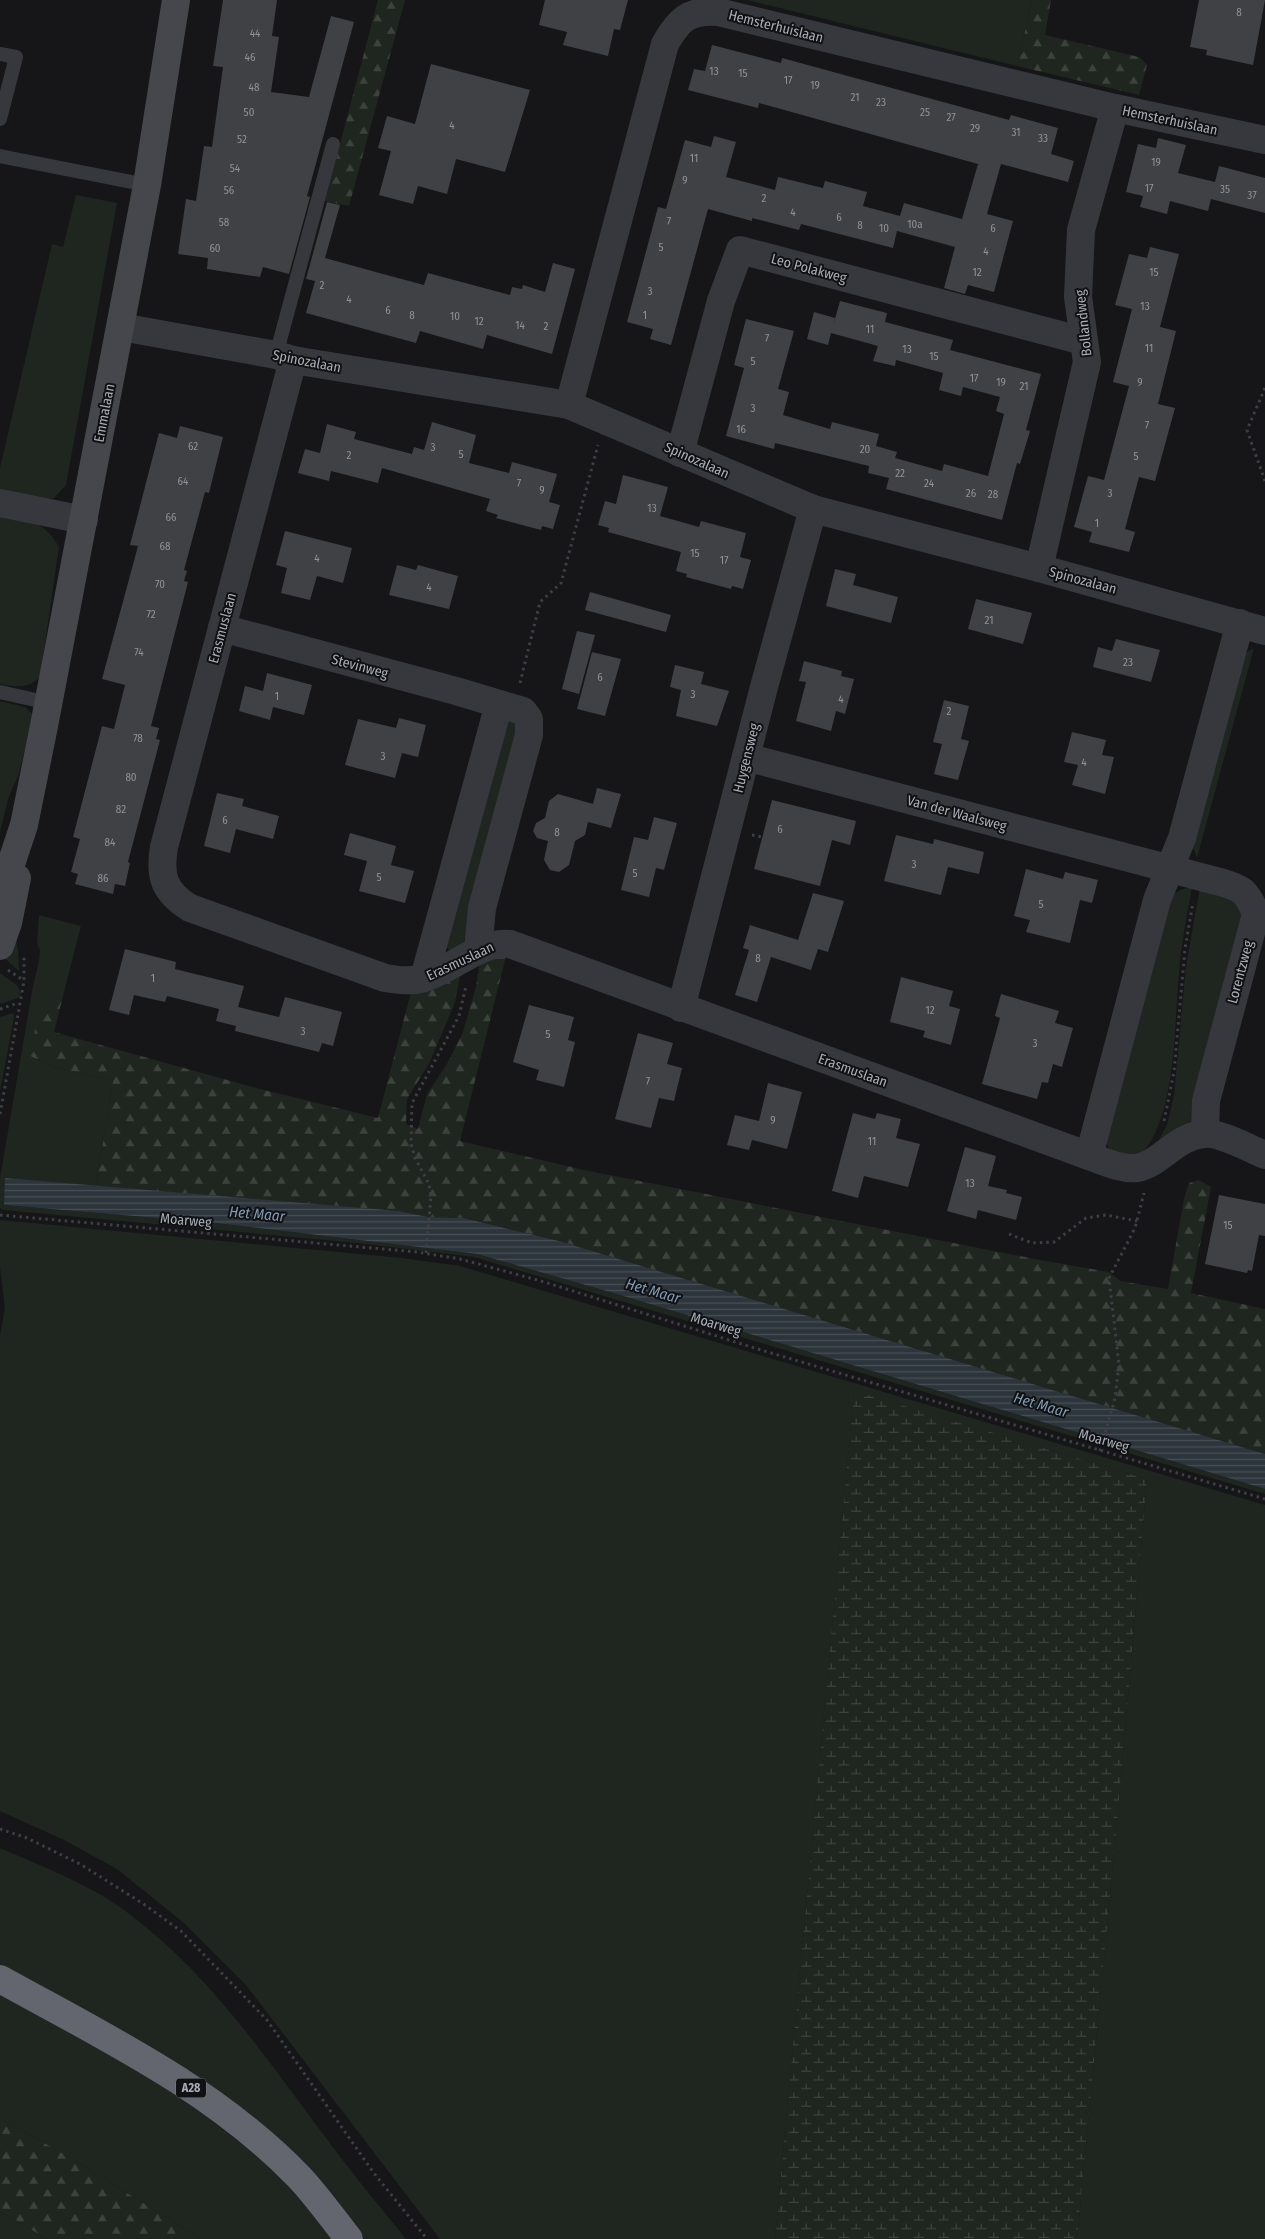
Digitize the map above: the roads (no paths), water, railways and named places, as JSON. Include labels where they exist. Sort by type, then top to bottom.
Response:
[{"type":"highway","name":"A28","points":[[0,1979],[173,2075],[240,2124],[300,2177],[349,2239]]},
{"type":"main road","name":"Emmalaan","points":[[0,897],[24,825],[84,520],[147,185],[176,0]]},
{"type":"main road","name":"Emmalaan","points":[[0,946],[8,923],[23,853],[24,825]]},
{"type":"street","name":"Hemsterhuislaan","points":[[570,405],[665,44],[675,25],[694,14],[706,11],[718,12],[1115,108],[1265,140]]},
{"type":"street","name":"Bollandweg","points":[[1039,568],[1087,362],[1078,297],[1081,230],[1115,108]]},
{"type":"street","name":"Leo Polakweg","points":[[680,453],[721,301],[740,250],[1083,341]]},
{"type":"street","name":"Spinozalaan","points":[[120,327],[285,358],[570,405],[813,509],[1039,568],[1253,627]]},
{"type":"street","name":"Erasmuslaan","points":[[285,358],[222,628],[164,847],[161,864],[162,876],[176,899],[190,908],[376,975],[405,980],[424,978],[478,950],[499,943],[510,944],[1089,1156],[1128,1168],[1138,1168],[1186,1138],[1206,1133]]},
{"type":"street","points":[[0,503],[84,520]]},
{"type":"street","name":"Huygensweg","points":[[681,1008],[746,756],[813,509]]},
{"type":"street","points":[[1089,1156],[1157,900],[1182,838],[1253,627]]},
{"type":"street","name":"Stevinweg","points":[[222,628],[506,706]]},
{"type":"street","points":[[424,978],[506,706],[523,712],[529,719],[529,735],[482,908],[478,950]]},
{"type":"street","name":"Van der Waalsweg","points":[[746,756],[1168,869]]},
{"type":"street","name":"Lorentzweg","points":[[1168,869],[1236,887],[1249,896],[1256,914],[1206,1101],[1206,1133]]},
{"type":"street","points":[[1206,1133],[1265,1156]]},
{"type":"lane","points":[[0,54],[16,56],[0,119]]},
{"type":"lane","points":[[285,358],[333,144]]},
{"type":"lane","points":[[0,156],[147,185]]},
{"type":"lane","points":[[0,692],[48,703]]},
{"type":"water","name":"Het Maar","points":[[5,1178],[399,1211],[428,1217],[464,1218],[559,1241],[1265,1454],[1265,1489],[610,1292],[477,1254],[216,1223],[4,1205]]}]
